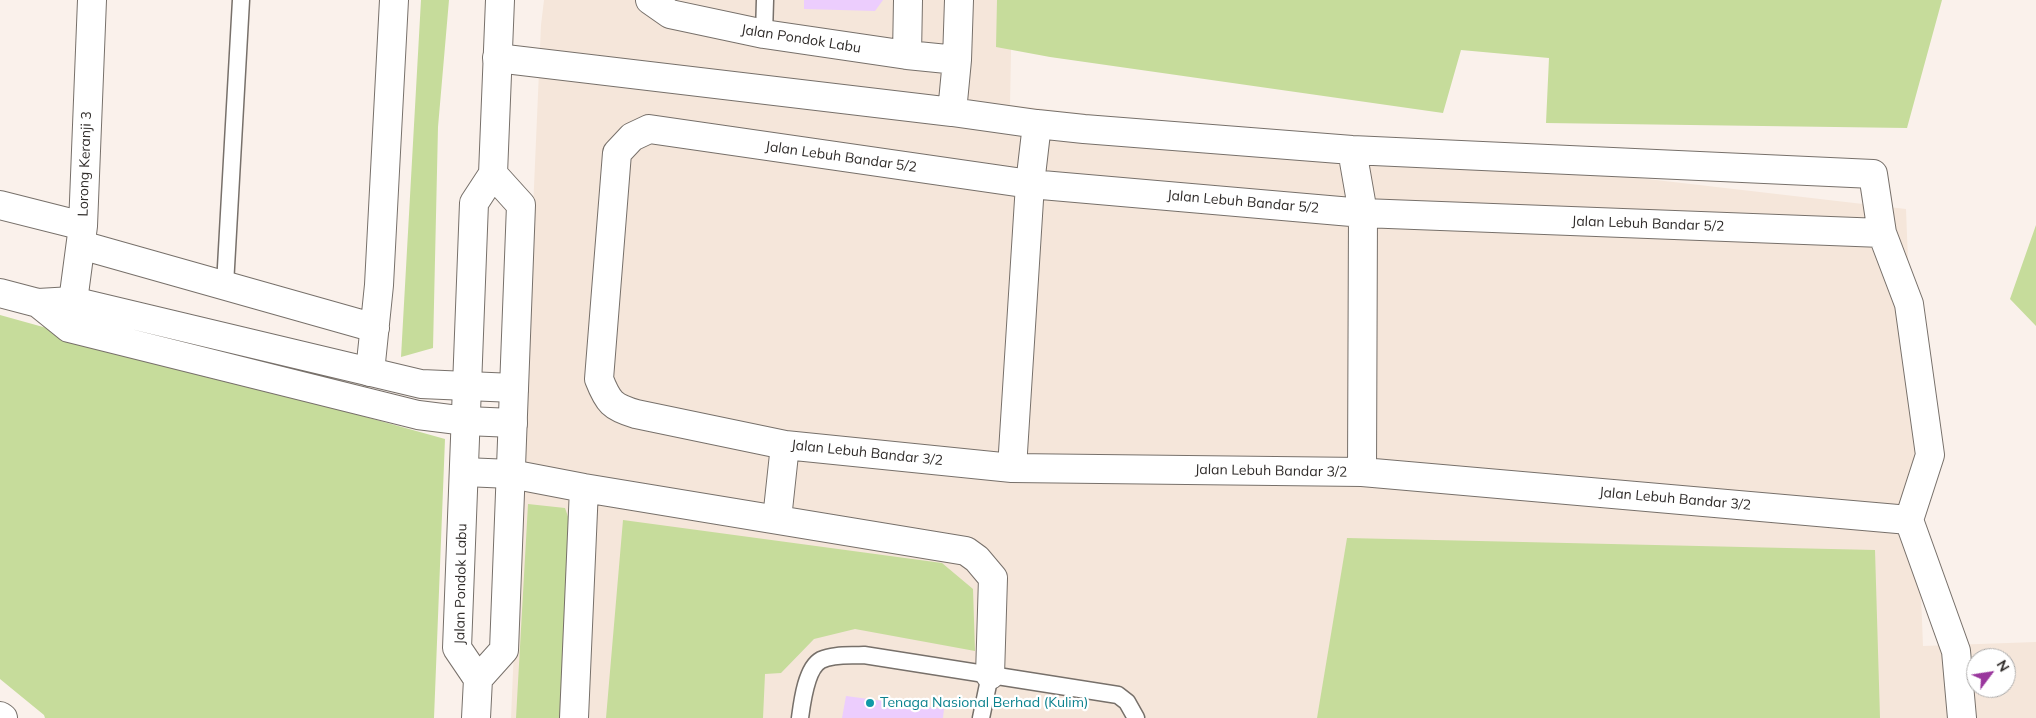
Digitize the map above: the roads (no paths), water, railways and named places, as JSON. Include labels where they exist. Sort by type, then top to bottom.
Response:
[{"type":"street","name":"Lorong Keranji 3","points":[[70,328],[82,235],[92,0]]},
{"type":"street","points":[[370,372],[375,328],[394,0]]},
{"type":"street","points":[[476,718],[478,679],[504,650],[521,205],[493,174],[496,58],[500,0]]},
{"type":"street","name":"Jalan Pondok Labu","points":[[650,0],[670,14],[764,34],[907,55],[957,60]]},
{"type":"street","points":[[907,55],[908,0]]},
{"type":"street","points":[[952,112],[957,60],[959,0]]},
{"type":"street","points":[[496,58],[952,112],[1036,124],[1352,150],[1873,174],[1882,233],[1909,304],[1930,455],[1909,520],[1956,651],[1962,718]]},
{"type":"street","points":[[1012,468],[1030,184],[1036,124]]},
{"type":"street","name":"Jalan Lebuh Bandar 5/2","points":[[617,153],[632,137],[649,129],[1030,184],[1363,213],[1882,233]]},
{"type":"street","points":[[1352,150],[1363,213],[1362,472]]},
{"type":"street","name":"Jalan Lebuh Bandar 3/2","points":[[617,153],[599,378],[606,396],[618,409],[785,444],[1012,468],[1362,472],[1909,520]]},
{"type":"street","name":"Jalan Pondok Labu","points":[[478,679],[457,648],[474,203],[493,174]]},
{"type":"street","points":[[0,205],[225,285],[375,328]]},
{"type":"street","points":[[0,293],[38,303],[73,301],[421,384],[514,388]]},
{"type":"street","points":[[38,303],[70,328],[418,415],[466,421],[513,423]]},
{"type":"street","points":[[777,519],[785,444]]},
{"type":"street","points":[[464,472],[511,474],[584,488],[966,551],[977,559],[993,578],[990,674]]},
{"type":"street","points":[[574,718],[584,488]]},
{"type":"lane","points":[[225,285],[241,0]]},
{"type":"lane","points":[[764,34],[765,0]]},
{"type":"lane","points":[[800,718],[802,697],[810,674],[819,661],[836,656],[864,655],[1118,695],[1127,702],[1136,718]]},
{"type":"lane","points":[[981,718],[990,674]]},
{"type":"place","name":"Tenaga Nasional Berhad (Kulim)","points":[[870,703]]}]
